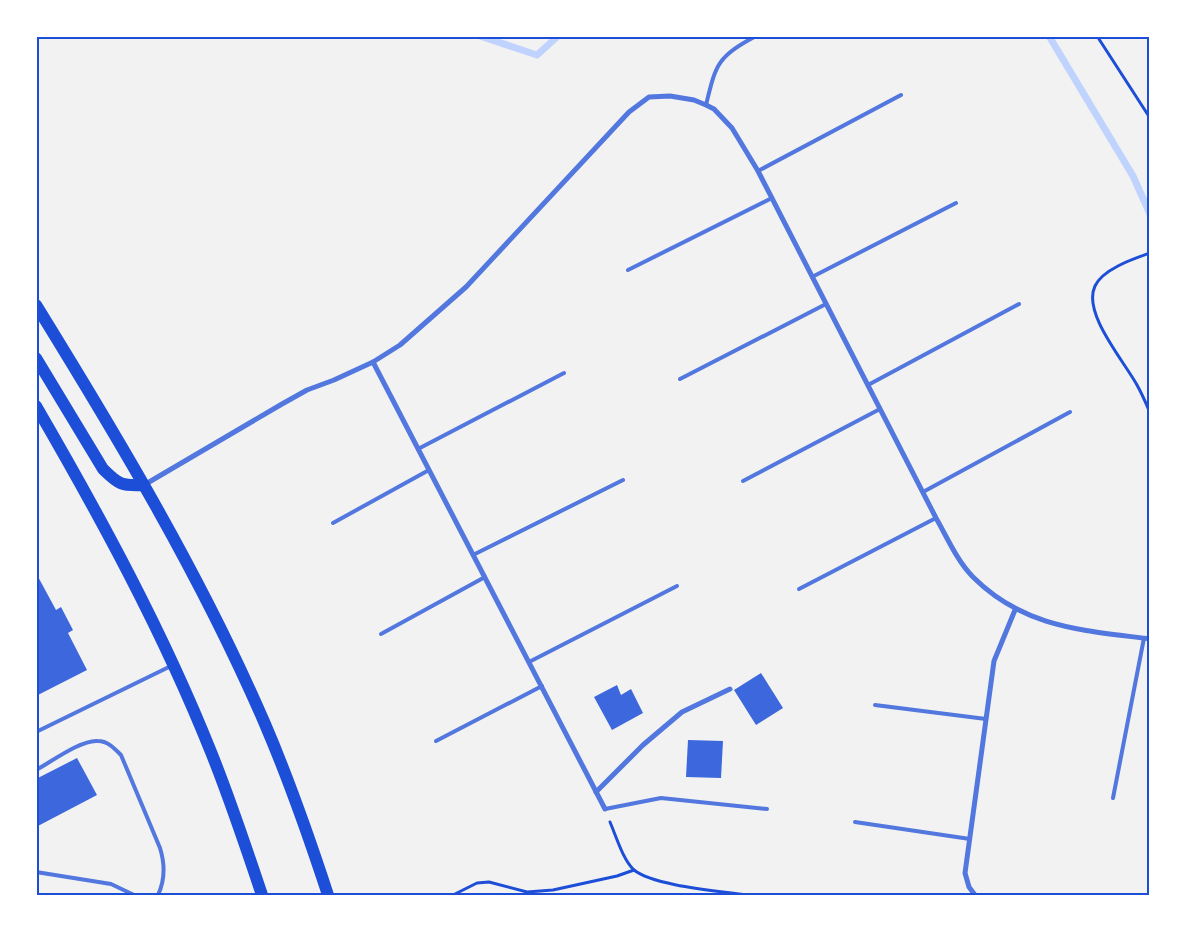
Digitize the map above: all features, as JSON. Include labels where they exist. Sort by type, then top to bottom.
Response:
[{"type":"main road","points":[[36,305],[144,485],[189,566],[225,638],[265,724],[296,801],[328,895]]},
{"type":"main road","points":[[36,358],[103,469],[114,480],[126,486],[144,485]]},
{"type":"main road","points":[[36,406],[139,594],[173,665],[210,750],[262,895]]},
{"type":"street","points":[[144,485],[307,390],[373,362],[400,345],[466,287],[629,112],[649,97],[670,96],[694,100],[714,109],[732,128],[758,171],[936,518],[959,559],[972,576],[994,595],[1016,610],[1038,620],[1063,627],[1147,639]]},
{"type":"street","points":[[373,362],[606,809]]},
{"type":"street","points":[[975,895],[969,887],[965,872],[994,661],[1016,610]]},
{"type":"street","points":[[596,792],[643,745],[682,712],[730,689]]},
{"type":"lane","points":[[706,106],[714,73],[722,58],[756,36]]},
{"type":"lane","points":[[758,171],[901,95]]},
{"type":"lane","points":[[628,270],[772,198]]},
{"type":"lane","points":[[812,277],[956,203]]},
{"type":"lane","points":[[680,379],[826,304]]},
{"type":"lane","points":[[868,386],[1019,304]]},
{"type":"lane","points":[[418,448],[564,373]]},
{"type":"lane","points":[[743,481],[880,409]]},
{"type":"lane","points":[[923,492],[1070,412]]},
{"type":"lane","points":[[333,523],[429,470]]},
{"type":"lane","points":[[474,554],[623,480]]},
{"type":"lane","points":[[799,589],[936,518]]},
{"type":"lane","points":[[381,634],[485,577]]},
{"type":"lane","points":[[530,662],[676,586]]},
{"type":"lane","points":[[1113,798],[1147,639]]},
{"type":"lane","points":[[36,732],[173,665]]},
{"type":"lane","points":[[436,741],[542,686]]},
{"type":"lane","points":[[876,704],[986,719]]},
{"type":"lane","points":[[36,770],[83,744],[97,740],[110,745],[121,755],[164,861],[162,886],[158,895]]},
{"type":"lane","points":[[606,809],[661,798],[766,808]]},
{"type":"lane","points":[[855,822],[970,839]]},
{"type":"lane","points":[[36,872],[111,884],[134,895]]},
{"type":"path","points":[[1097,36],[1150,118]]},
{"type":"path","points":[[1150,253],[1122,264],[1105,274],[1095,285],[1092,298],[1099,323],[1137,384],[1150,413]]},
{"type":"path","points":[[606,809],[623,852],[634,870],[655,880],[746,895]]},
{"type":"path","points":[[453,895],[477,883],[489,882],[527,892],[553,890],[617,876],[634,870]]},
{"type":"building","points":[[36,573],[56,610],[61,607],[73,630],[68,633],[87,670],[36,696]]},
{"type":"building","points":[[761,673],[783,708],[756,725],[734,690]]},
{"type":"building","points":[[617,685],[621,695],[631,689],[643,713],[612,730],[594,697]]},
{"type":"building","points":[[688,740],[723,741],[721,778],[686,777]]},
{"type":"building","points":[[77,758],[97,795],[36,827],[36,779]]},
{"type":"waterway","points":[[480,36],[537,55],[558,36]]},
{"type":"waterway","points":[[1049,36],[1133,176],[1150,214]]}]
